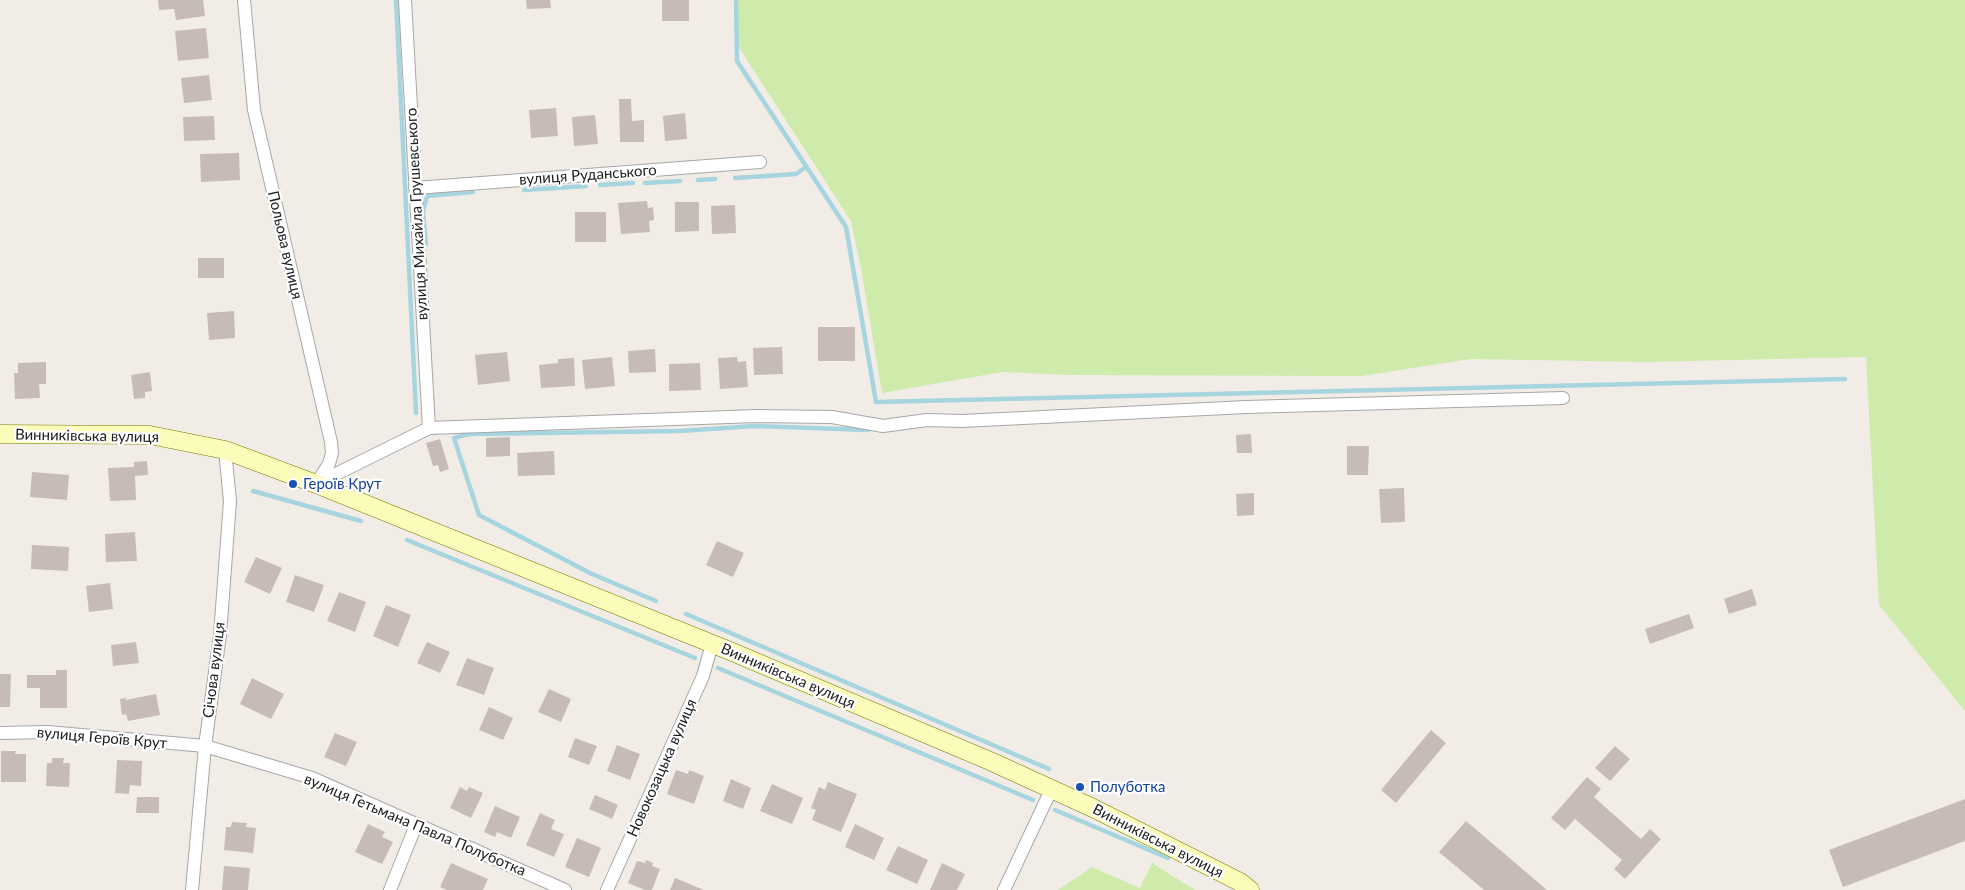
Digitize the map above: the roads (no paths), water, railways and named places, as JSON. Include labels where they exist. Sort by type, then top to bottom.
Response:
[{"type":"main road","name":"Винниківська вулиця","points":[[0,434],[150,435],[225,450],[316,484],[712,644],[1052,788],[1232,878],[1250,890]]},
{"type":"street","name":"Польова вулиця","points":[[244,0],[254,110],[331,442],[332,453],[329,464],[316,484]]},
{"type":"street","name":"вулиця Михайла Грушевського","points":[[405,0],[429,428]]},
{"type":"street","name":"вулиця Руданського","points":[[415,188],[760,162]]},
{"type":"street","points":[[316,484],[429,428],[756,416],[832,417],[883,426],[927,420],[962,421],[1246,406],[1563,398]]},
{"type":"street","name":"Січова вулиця","points":[[192,890],[205,746],[220,635],[230,501],[225,450]]},
{"type":"street","name":"Новокозацька вулиця","points":[[607,890],[703,676],[712,644]]},
{"type":"street","name":"вулиця Героїв Крут","points":[[0,733],[48,732],[205,746]]},
{"type":"street","name":"вулиця Гетьмана Павла Полуботка","points":[[205,746],[312,778],[565,890]]},
{"type":"street","points":[[1004,890],[1052,788]]},
{"type":"street","points":[[390,890],[416,825]]},
{"type":"waterway","points":[[396,0],[416,413]]},
{"type":"waterway","points":[[736,0],[737,61],[846,227],[876,402],[1845,379]]},
{"type":"waterway","points":[[735,178],[796,174],[806,167]]},
{"type":"waterway","points":[[698,180],[715,179]]},
{"type":"waterway","points":[[645,183],[680,181]]},
{"type":"waterway","points":[[600,185],[633,183]]},
{"type":"waterway","points":[[524,190],[586,186]]},
{"type":"waterway","points":[[426,244],[423,212],[427,196],[473,192]]},
{"type":"waterway","points":[[656,601],[592,574],[479,515],[454,438],[469,434],[680,431],[755,426],[868,430]]},
{"type":"waterway","points":[[253,491],[361,521]]},
{"type":"waterway","points":[[407,540],[695,658]]},
{"type":"waterway","points":[[686,614],[1049,769]]},
{"type":"waterway","points":[[718,668],[1033,800]]},
{"type":"waterway","points":[[1055,810],[1168,858]]},
{"type":"place","name":"Героїв Крут","points":[[293,484]]},
{"type":"place","name":"Полуботка","points":[[1080,787]]}]
